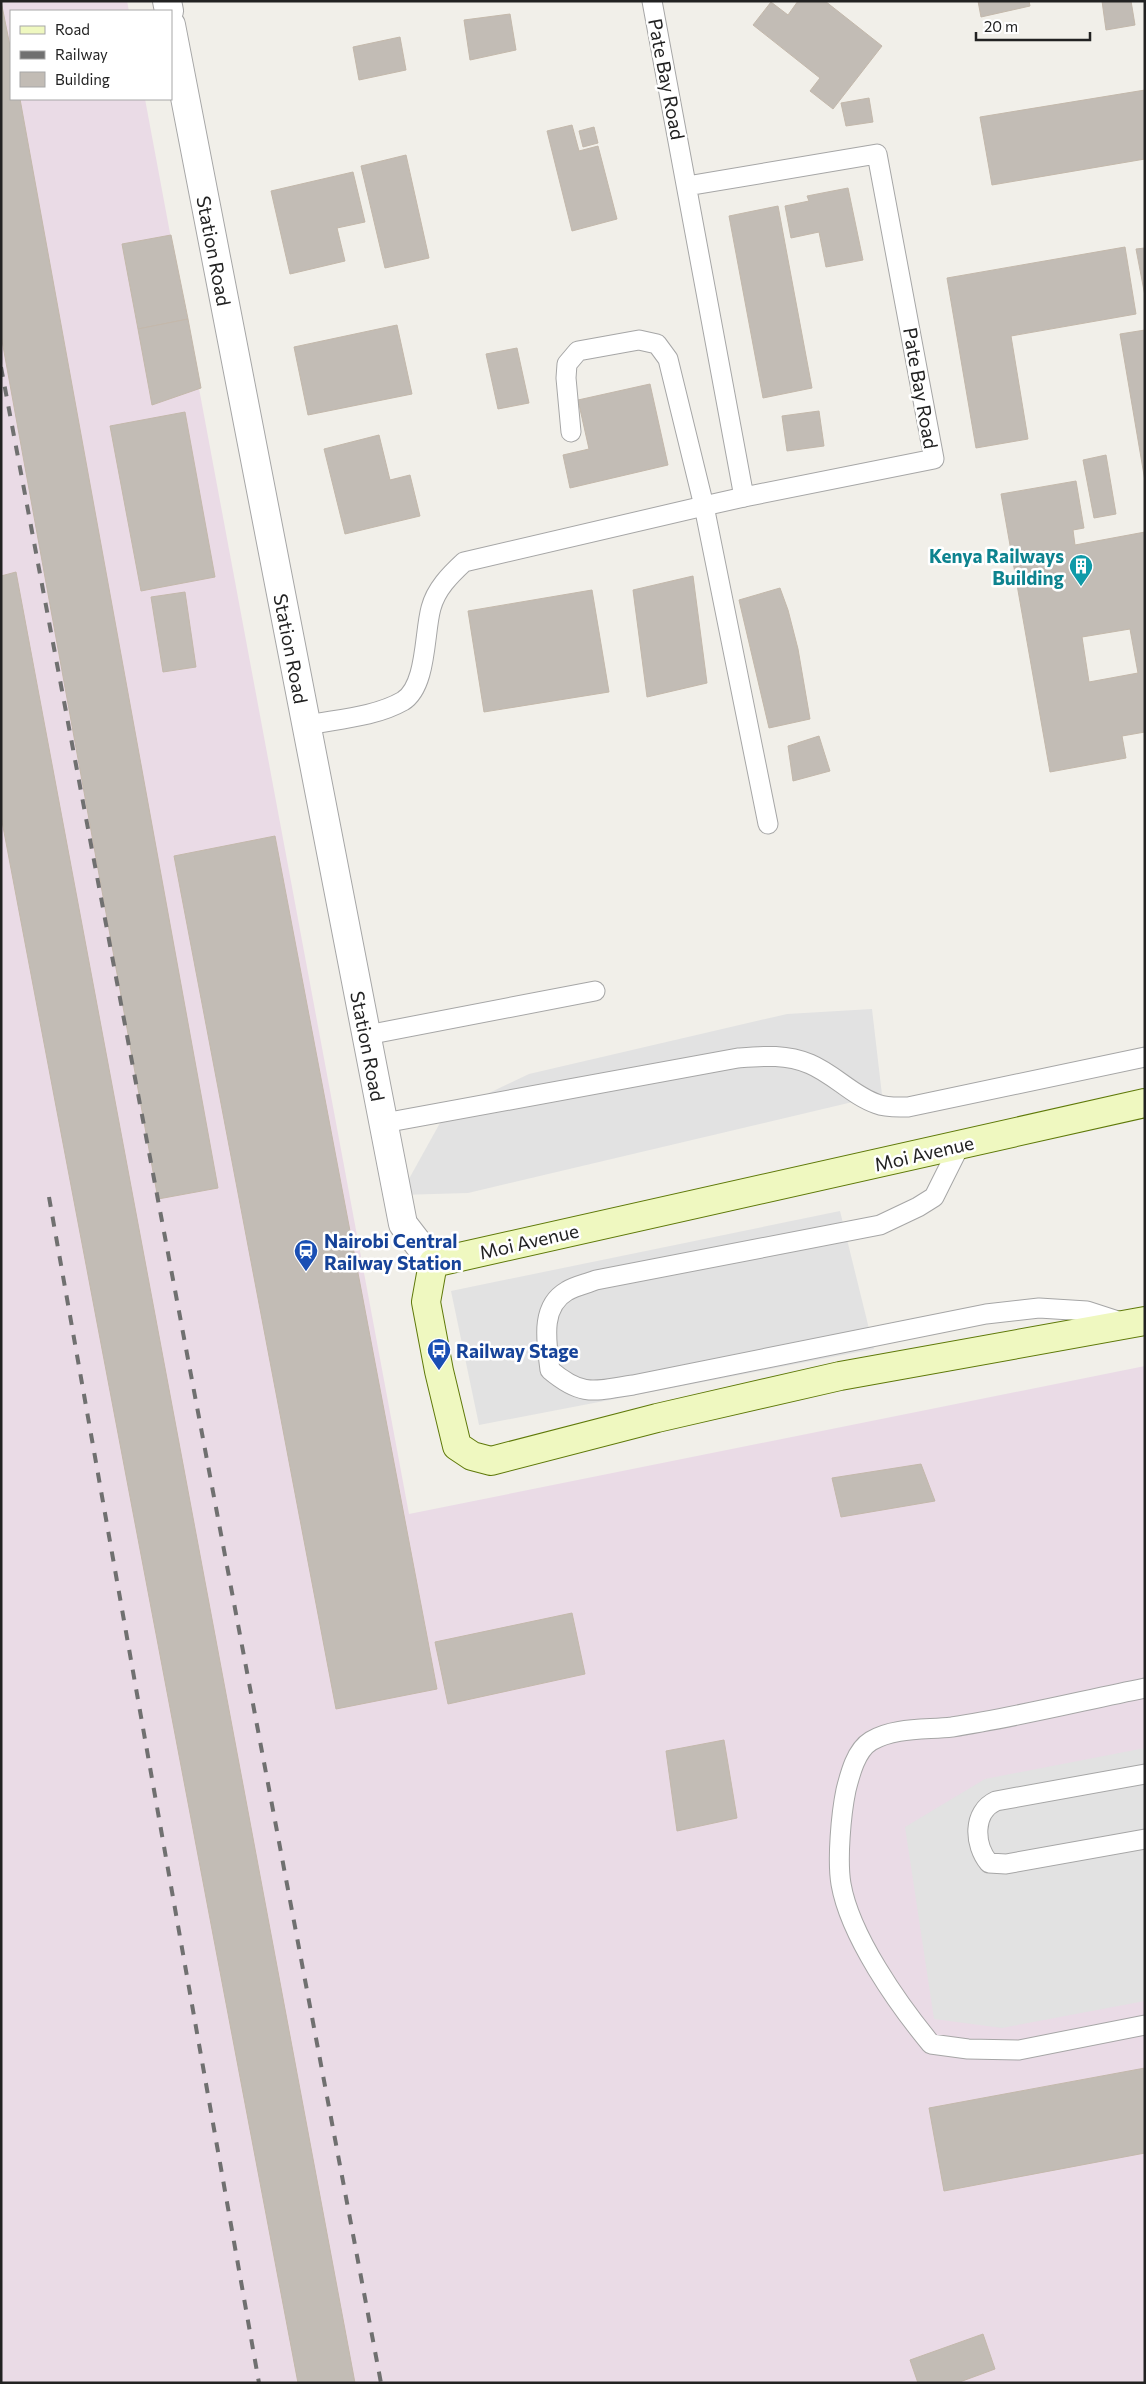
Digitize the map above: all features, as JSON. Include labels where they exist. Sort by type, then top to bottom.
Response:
[{"type":"street","name":"Station Road","points":[[172,30],[403,1224],[433,1263]]},
{"type":"street","name":"Moi Avenue","points":[[433,1263],[1145,1103]]},
{"type":"street","points":[[433,1263],[426,1302],[458,1446],[472,1456],[491,1461],[657,1418],[840,1376],[1136,1323]]},
{"type":"lane","name":"Pate Bay Road","points":[[652,1],[744,496],[934,459],[877,154],[687,186]]},
{"type":"lane","points":[[571,432],[566,378],[567,364],[578,351],[639,340],[657,344],[668,359],[704,506],[768,824]]},
{"type":"lane","points":[[307,724],[384,710],[405,699],[419,679],[431,606],[445,580],[464,562],[744,496]]},
{"type":"lane","points":[[367,1036],[595,991]]},
{"type":"lane","points":[[384,1123],[738,1058],[770,1055],[792,1058],[812,1065],[876,1104],[888,1107],[908,1107],[1145,1057]]},
{"type":"lane","points":[[960,1145],[934,1197],[918,1207],[880,1225],[596,1280],[565,1292],[552,1306],[546,1326],[550,1370],[566,1384],[591,1392],[986,1314],[1039,1308],[1087,1311],[1136,1323]]},
{"type":"lane","points":[[1145,1688],[953,1726],[891,1734],[870,1741],[858,1754],[844,1800],[841,1884],[850,1914],[890,1990],[931,2044],[968,2049],[1019,2050],[1145,2025]]},
{"type":"lane","points":[[1145,1774],[996,1802],[987,1806],[982,1811],[978,1822],[981,1853],[989,1863],[1006,1864],[1145,1840]]},
{"type":"shaded area","points":[[1,1],[127,1],[129,10],[10,10],[10,100],[145,100],[409,1514],[1145,1366],[1145,2383],[1,2383]]},
{"type":"shaded area","points":[[872,1009],[882,1095],[468,1193],[400,1195],[445,1114],[529,1074],[787,1014]]},
{"type":"shaded area","points":[[840,1211],[874,1349],[479,1425],[451,1291]]},
{"type":"shaded area","points":[[1145,1748],[1145,2001],[1002,2028],[934,2019],[905,1827],[985,1779]]},
{"type":"building","points":[[1,1],[10,46],[10,100],[20,100],[218,1188],[158,1199],[1,335]]},
{"type":"building","points":[[798,1],[825,1],[882,46],[833,109],[810,91],[820,78],[753,25],[771,2],[788,15]]},
{"type":"building","points":[[978,1],[1029,1],[1030,6],[981,17]]},
{"type":"building","points":[[1102,1],[1131,1],[1135,25],[1106,30]]},
{"type":"building","points":[[510,14],[516,50],[470,60],[464,20]]},
{"type":"building","points":[[400,37],[406,70],[359,80],[353,47]]},
{"type":"building","points":[[1145,90],[1145,159],[992,185],[980,117]]},
{"type":"building","points":[[869,98],[873,122],[846,126],[841,103]]},
{"type":"building","points":[[572,125],[579,151],[598,146],[617,219],[572,231],[547,131]]},
{"type":"building","points":[[594,127],[598,143],[583,147],[579,131]]},
{"type":"building","points":[[406,155],[429,258],[385,268],[361,166]]},
{"type":"building","points":[[353,172],[365,222],[337,228],[345,261],[290,274],[271,191]]},
{"type":"building","points":[[848,188],[863,260],[826,267],[819,232],[791,238],[785,206],[809,201],[807,196]]},
{"type":"building","points":[[778,206],[812,388],[763,398],[729,216]]},
{"type":"building","points":[[171,235],[188,319],[138,329],[122,244]]},
{"type":"building","points":[[1125,247],[1136,314],[1011,336],[1028,439],[976,448],[947,278]]},
{"type":"building","points":[[1145,248],[1145,296],[1136,249]]},
{"type":"building","points":[[188,319],[201,388],[152,405],[138,329]]},
{"type":"building","points":[[397,325],[412,394],[308,415],[294,347]]},
{"type":"building","points":[[1145,330],[1145,481],[1120,334]]},
{"type":"building","points":[[517,348],[529,403],[498,409],[486,354]]},
{"type":"building","points":[[650,384],[668,465],[570,488],[563,455],[589,449],[578,400]]},
{"type":"building","points":[[819,411],[824,446],[787,451],[782,416]]},
{"type":"building","points":[[185,412],[215,577],[141,591],[110,426]]},
{"type":"building","points":[[379,435],[390,480],[410,475],[420,516],[345,534],[324,449]]},
{"type":"building","points":[[1106,455],[1116,514],[1094,518],[1083,460]]},
{"type":"building","name":"Kenya Railways Building","points":[[1076,481],[1084,528],[1073,530],[1075,545],[1145,532],[1145,732],[1122,736],[1126,758],[1050,772],[1001,494]],"holes":[[[1130,629],[1138,673],[1089,682],[1082,637]]]},
{"type":"building","points":[[16,572],[355,2383],[298,2383],[1,816],[1,576]]},
{"type":"building","points":[[693,576],[707,683],[647,697],[633,590]]},
{"type":"building","points":[[780,588],[798,649],[810,719],[769,728],[739,600]]},
{"type":"building","points":[[592,590],[609,692],[484,712],[468,611]]},
{"type":"building","points":[[185,592],[196,667],[163,672],[151,597]]},
{"type":"building","points":[[819,736],[830,771],[793,781],[788,746]]},
{"type":"building","name":"Nairobi Central Railway Station","points":[[275,836],[437,1689],[336,1709],[174,856]]},
{"type":"building","points":[[921,1464],[935,1501],[841,1517],[832,1478]]},
{"type":"building","points":[[572,1613],[585,1674],[448,1704],[435,1642]]},
{"type":"building","points":[[724,1740],[737,1818],[677,1831],[666,1751]]},
{"type":"building","points":[[1145,2068],[1145,2153],[944,2191],[929,2108]]},
{"type":"building","points":[[983,2334],[995,2369],[957,2383],[918,2383],[910,2360]]},
{"type":"railway","points":[[1,367],[381,2383]]},
{"type":"railway","points":[[49,1197],[259,2383]]},
{"type":"place","name":"Kenya Railways Building","points":[[1081,587]]},
{"type":"place","name":"Nairobi Central Railway Station","points":[[306,1272]]},
{"type":"place","name":"Railway Stage","points":[[439,1371]]}]
